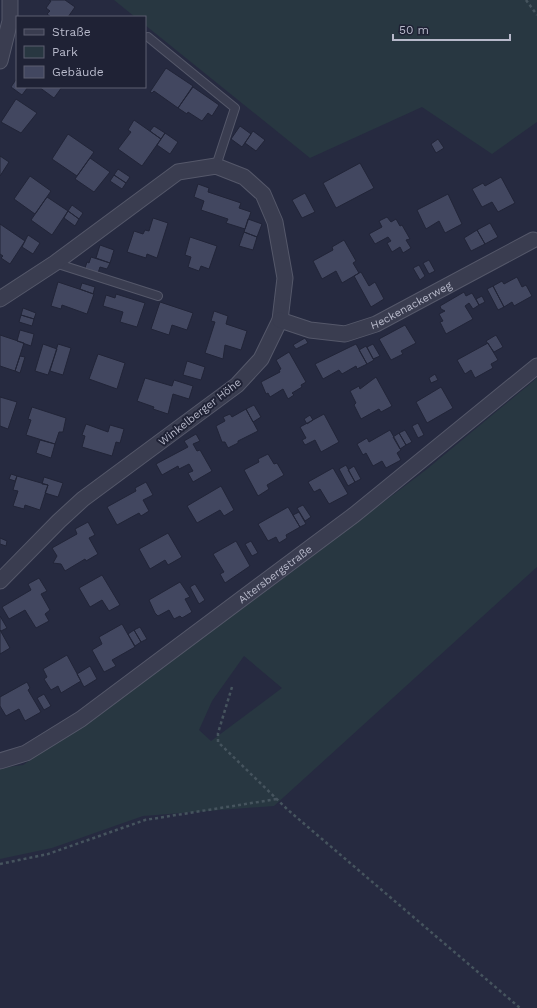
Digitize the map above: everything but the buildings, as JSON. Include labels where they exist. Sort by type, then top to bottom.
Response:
[{"type":"street","points":[[0,61],[10,21],[10,0]]},
{"type":"street","points":[[0,299],[54,263],[178,172],[216,166]]},
{"type":"street","name":"Winkelberger Höhe","points":[[0,580],[83,499],[237,385],[261,359],[280,320],[285,278],[275,222],[263,194],[244,177],[216,166]]},
{"type":"street","name":"Heckenackerweg","points":[[280,320],[310,330],[344,334],[376,324],[533,240]]},
{"type":"street","name":"Altersbergstraße","points":[[0,761],[26,753],[81,719],[354,515],[537,366]]},
{"type":"lane","points":[[148,38],[235,108],[216,166]]},
{"type":"lane","points":[[54,263],[158,296]]},
{"type":"path","points":[[526,0],[537,16]]},
{"type":"path","points":[[232,687],[218,733],[218,742],[277,799],[520,1008]]},
{"type":"path","points":[[0,864],[48,854],[145,820],[277,799]]},
{"type":"green space","points":[[114,0],[537,0],[537,122],[492,154],[422,107],[310,158],[146,26],[146,16],[134,16]]},
{"type":"green space","points":[[537,378],[537,567],[274,806],[143,816],[52,848],[0,859],[0,768],[23,765],[172,660],[281,580],[427,469]],"holes":[[[244,656],[282,688],[211,741],[199,730],[212,701]]]}]
